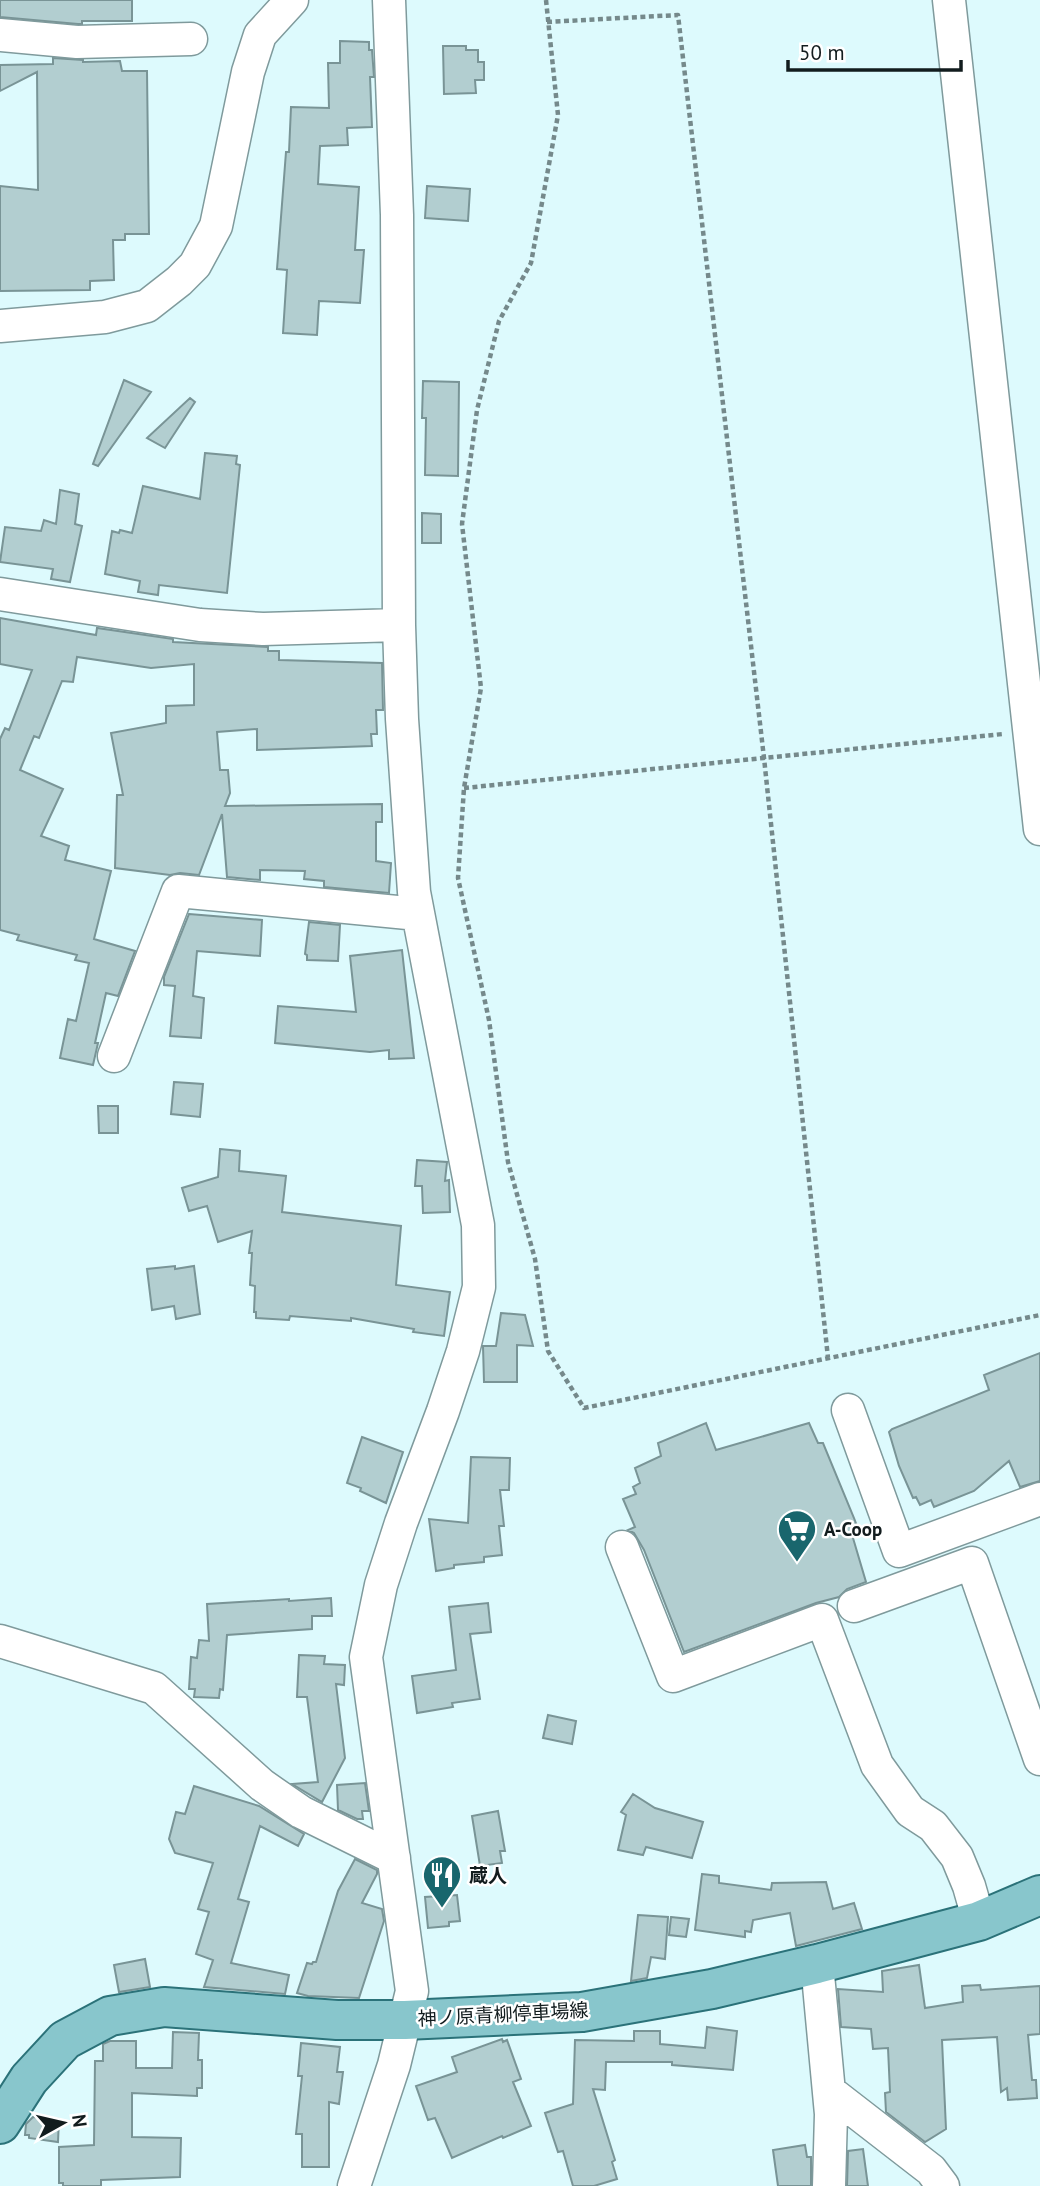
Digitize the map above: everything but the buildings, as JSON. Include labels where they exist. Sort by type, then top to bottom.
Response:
[{"type":"main road","name":"神ノ原青柳停車場線","points":[[0,2124],[29,2079],[65,2040],[110,2016],[164,2007],[337,2020],[405,2020],[582,2012],[712,1989],[817,1964],[979,1921],[1038,1900]]},
{"type":"street","points":[[0,326],[105,317],[146,306],[195,265],[216,226],[248,72],[260,35],[292,0]]},
{"type":"street","points":[[354,2186],[381,2109],[412,1991],[366,1657],[381,1585],[455,1375],[479,1287],[478,1225],[414,892],[409,825],[399,625],[397,215],[389,0]]},
{"type":"street","points":[[949,0],[1040,829]]},
{"type":"street","points":[[0,34],[77,42],[191,39]]},
{"type":"street","points":[[0,594],[200,625],[263,629],[399,625]]},
{"type":"street","points":[[114,1056],[178,891],[418,914]]},
{"type":"street","points":[[848,1410],[899,1551],[1040,1499]]},
{"type":"street","points":[[622,1547],[673,1676],[822,1620],[877,1765],[910,1811],[933,1826],[957,1857],[979,1921]]},
{"type":"street","points":[[854,1606],[972,1563],[1040,1759]]},
{"type":"street","points":[[0,1641],[153,1688],[262,1785],[301,1812],[394,1858]]},
{"type":"street","points":[[817,1964],[831,2114],[829,2186]]},
{"type":"street","points":[[829,2091],[931,2170],[943,2186]]},
{"type":"path","points":[[546,0],[558,116],[531,263],[499,321],[477,410],[462,524],[481,688],[464,788],[458,878],[489,1020],[508,1162],[535,1259],[548,1350],[584,1408],[1040,1315]]},
{"type":"path","points":[[547,23],[678,15],[764,758],[828,1358]]},
{"type":"path","points":[[464,788],[1029,732]]},
{"type":"place","name":"A-Coop","points":[[797,1563]]},
{"type":"place","name":"蔵人","points":[[442,1909]]}]
